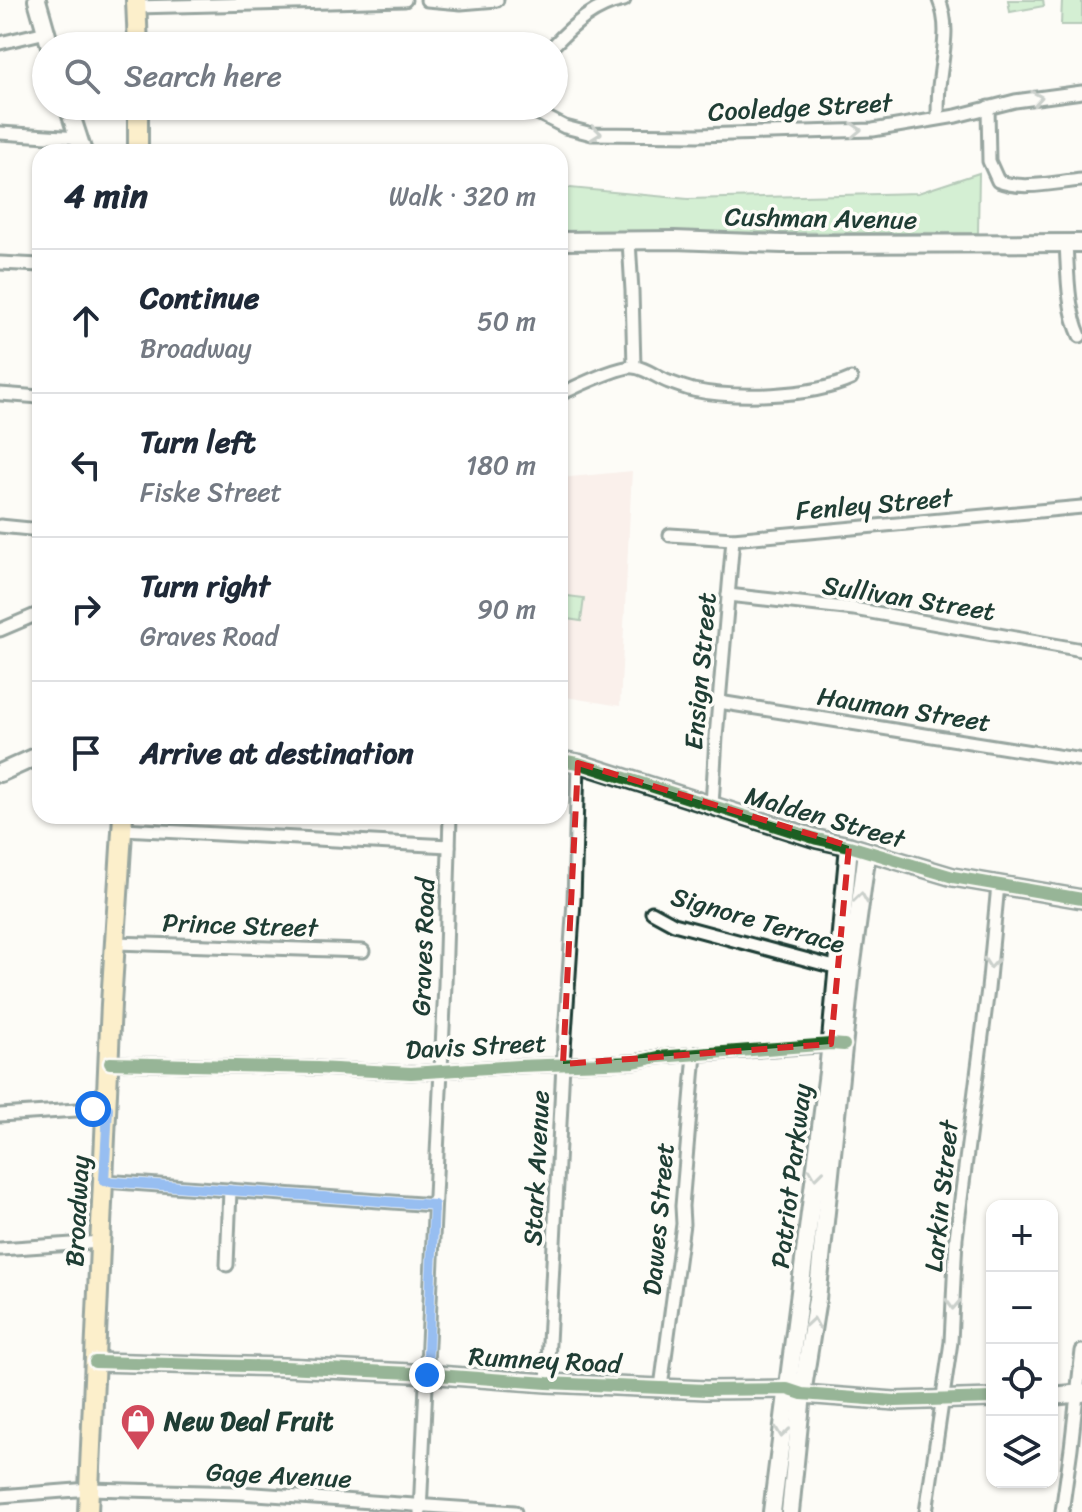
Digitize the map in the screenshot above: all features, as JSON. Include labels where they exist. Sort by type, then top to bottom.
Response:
[{"type":"main road","points":[[136,4],[137,32]]},
{"type":"main road","points":[[138,120],[138,144]]},
{"type":"main road","name":"Broadway","points":[[88,1512],[123,824]]},
{"type":"street","points":[[37,0],[46,32]]},
{"type":"street","points":[[136,4],[405,0]]},
{"type":"street","points":[[427,0],[461,3],[497,0]]},
{"type":"street","points":[[566,32],[601,7],[624,0]]},
{"type":"street","points":[[938,118],[939,81],[945,47],[945,21],[939,0]]},
{"type":"street","points":[[0,43],[32,40]]},
{"type":"street","name":"Cooledge Street","points":[[551,120],[592,134],[622,135],[873,130],[956,116],[1015,101],[1082,92]]},
{"type":"street","points":[[988,107],[989,161],[998,181],[1034,184],[1082,180]]},
{"type":"street","points":[[73,120],[81,144]]},
{"type":"street","points":[[0,133],[74,144]]},
{"type":"street","name":"Cushman Avenue","points":[[568,241],[1074,243]]},
{"type":"street","points":[[629,241],[634,367]]},
{"type":"street","points":[[1074,243],[1071,305],[1080,336]]},
{"type":"street","points":[[0,263],[32,265]]},
{"type":"street","points":[[568,391],[634,367],[694,390],[729,394],[780,395],[833,387],[851,379]]},
{"type":"street","points":[[0,394],[32,396]]},
{"type":"street","name":"Fenley Street","points":[[670,535],[733,539],[1082,507]]},
{"type":"street","points":[[0,526],[32,529]]},
{"type":"street","name":"Ensign Street","points":[[712,806],[733,539]]},
{"type":"street","name":"Sullivan Street","points":[[728,595],[854,609],[1082,650]]},
{"type":"street","points":[[0,630],[32,616]]},
{"type":"street","name":"Hauman Street","points":[[719,702],[1082,760]]},
{"type":"street","points":[[0,773],[32,759]]},
{"type":"street","name":"Malden Street","points":[[568,761],[817,839],[953,877],[1082,899]]},
{"type":"street","name":"Stark Avenue","points":[[547,1383],[574,901],[578,763]]},
{"type":"street","points":[[150,824],[449,846]]},
{"type":"street","name":"Graves Road","points":[[420,1508],[450,824]]},
{"type":"street","name":"Patriot Parkway","points":[[772,1512],[795,1392],[837,1045],[845,969],[849,846]]},
{"type":"street","name":"Patriot Parkway","points":[[845,969],[867,852]]},
{"type":"street","name":"Larkin Street","points":[[926,1512],[951,1342],[956,1238],[998,885]]},
{"type":"street","name":"Signore Terrace","points":[[652,912],[674,924],[845,969]]},
{"type":"street","name":"Prince Street","points":[[115,943],[363,951]]},
{"type":"street","name":"Davis Street","points":[[110,1063],[411,1073],[634,1062],[658,1057],[837,1045]]},
{"type":"street","name":"Dawes Street","points":[[661,1387],[683,1224],[695,1054]]},
{"type":"street","points":[[0,1115],[108,1108]]},
{"type":"street","points":[[104,1181],[434,1205]]},
{"type":"street","points":[[227,1265],[230,1190]]},
{"type":"street","points":[[0,1249],[101,1242]]},
{"type":"street","points":[[1062,1512],[1080,1393],[1082,1351]]},
{"type":"street","name":"Rumney Road","points":[[95,1362],[271,1366],[547,1383],[795,1392],[895,1401],[986,1398]]},
{"type":"street","name":"Patriot Parkway","points":[[790,1512],[795,1392]]},
{"type":"street","points":[[1058,1395],[1080,1393]]},
{"type":"street","name":"Gage Avenue","points":[[0,1496],[89,1489],[241,1493],[420,1508],[515,1512]]},
{"type":"highlighted area","points":[[578,763],[849,846],[831,1044],[563,1064]]},
{"type":"shaded area","points":[[632,471],[620,706],[568,697],[568,477]]},
{"type":"green space","points":[[1008,0],[1043,0],[1044,6],[1010,12]]},
{"type":"green space","points":[[1062,0],[1082,0],[1082,25],[1061,25]]},
{"type":"green space","points":[[979,173],[978,233],[568,232],[568,188],[688,199],[918,193]]},
{"type":"green space","points":[[568,596],[584,598],[581,621],[568,619]]},
{"type":"cycle path","points":[[568,761],[817,839],[953,877],[1082,899]]},
{"type":"cycle path","points":[[110,1063],[411,1073],[634,1062],[658,1057],[844,1045]]},
{"type":"cycle path","points":[[95,1362],[284,1367],[706,1390],[787,1389],[802,1394],[895,1401],[986,1398]]},
{"type":"place","name":"New Deal Fruit","points":[[138,1452]]},
{"type":"route","points":[[93,1109],[108,1108],[104,1181],[434,1205],[427,1375]]}]
